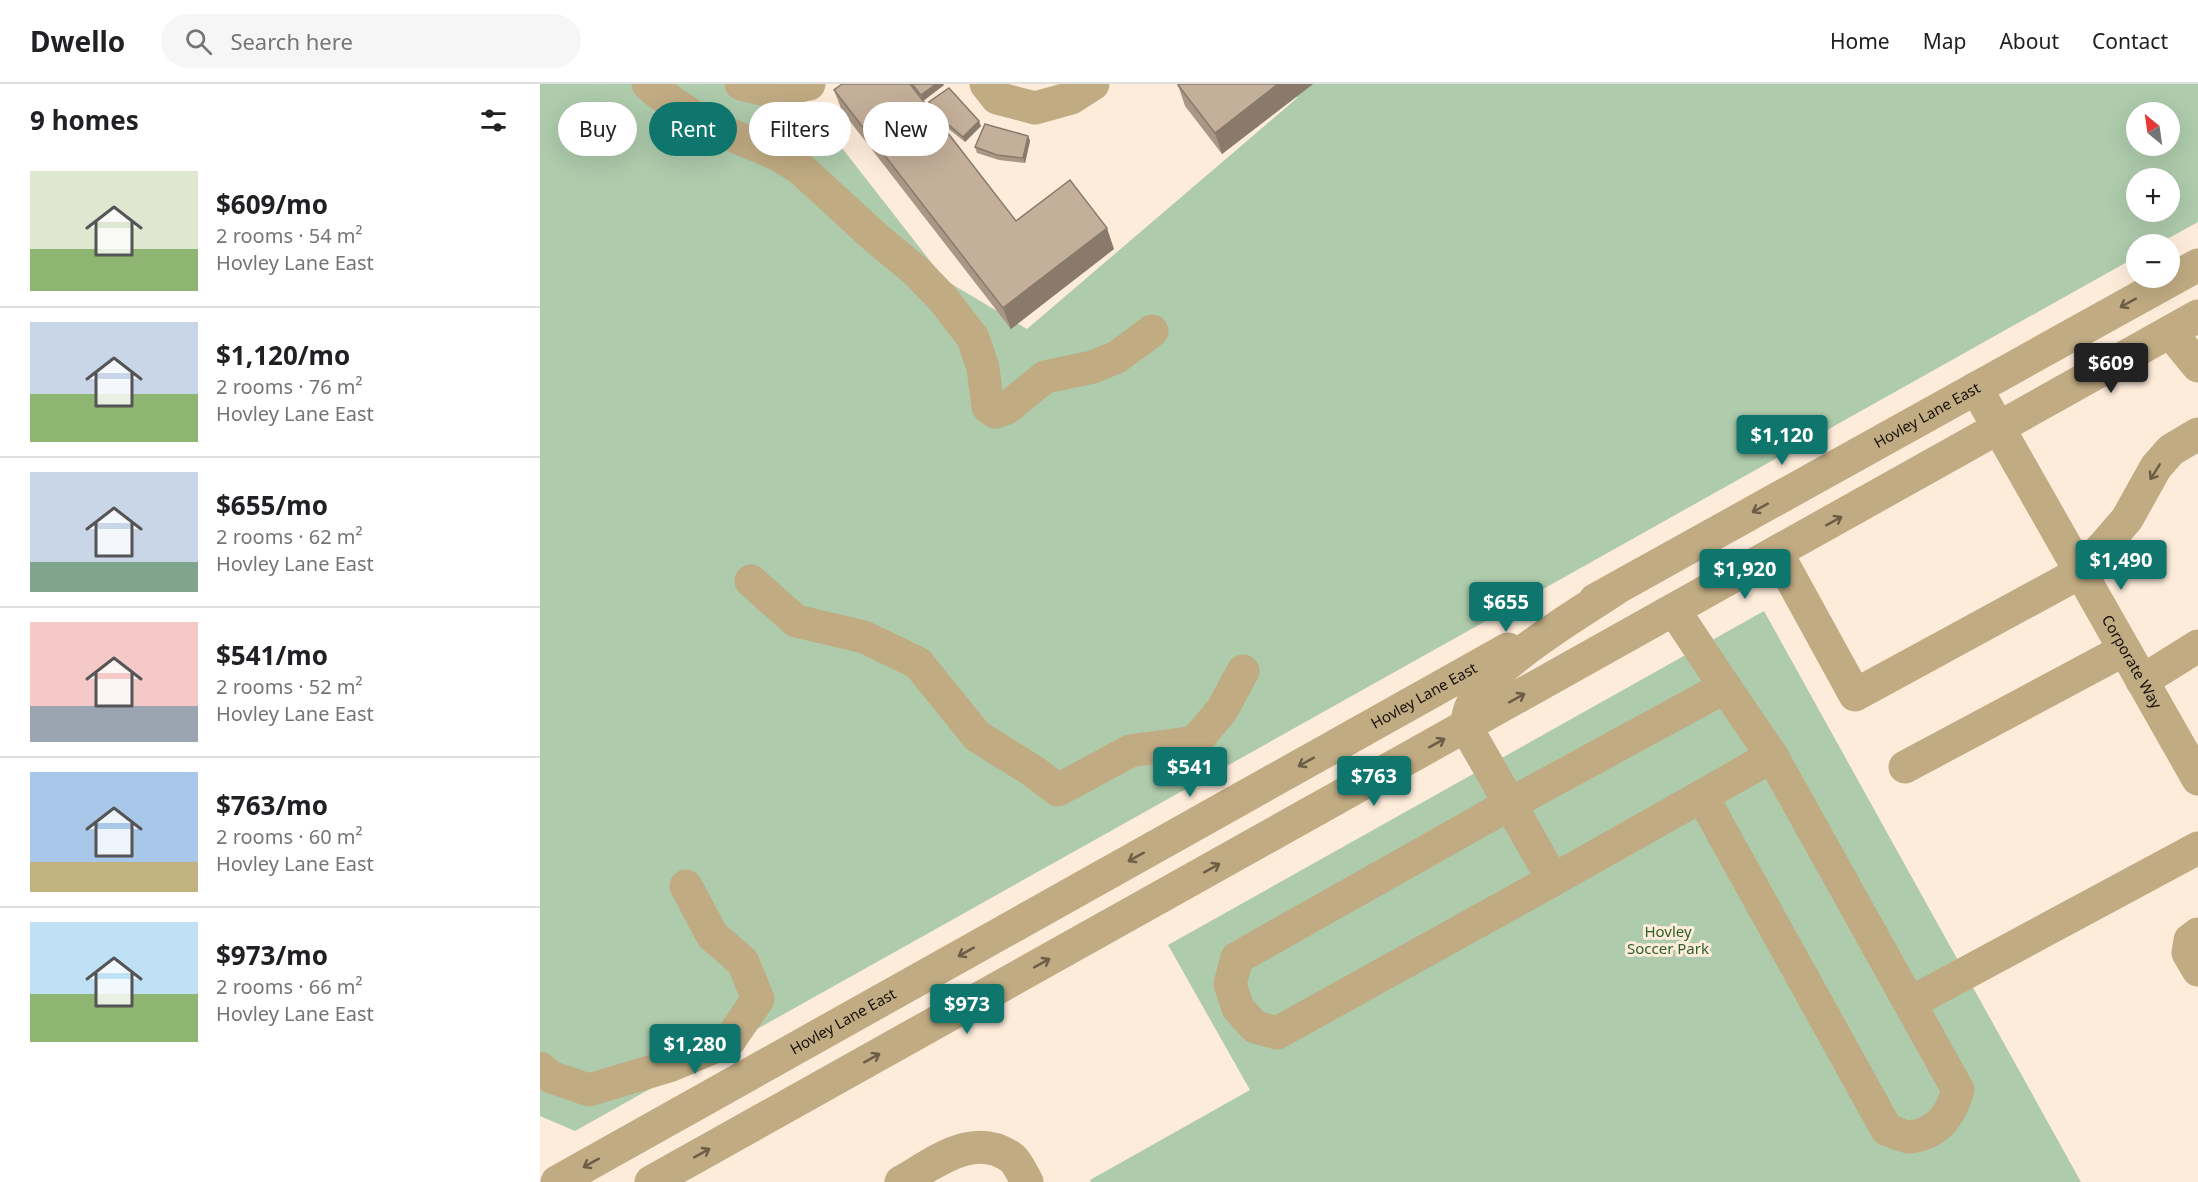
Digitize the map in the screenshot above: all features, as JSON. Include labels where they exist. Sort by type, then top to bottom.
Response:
[{"type":"street","points":[[648,84],[705,124],[779,155],[801,170],[916,271],[943,299],[973,338],[983,368],[988,407],[995,412],[1007,408],[1045,377],[1093,367],[1117,357],[1152,331]]},
{"type":"street","points":[[741,84],[770,91],[809,84]]},
{"type":"street","points":[[986,84],[997,98],[1035,108],[1071,98],[1093,84]]},
{"type":"street","name":"Hovley Lane East","points":[[557,1182],[2198,265]]},
{"type":"street","points":[[651,1182],[2184,324],[2198,366]]},
{"type":"street","name":"Corporate Way","points":[[1976,388],[2198,779]]},
{"type":"street","points":[[1777,553],[1855,695],[2081,572],[2127,519],[2156,467],[2171,450],[2198,434]]},
{"type":"street","points":[[751,581],[796,621],[864,637],[918,663],[977,736],[1034,771],[1058,790],[1130,751],[1195,742],[1222,710],[1243,671]]},
{"type":"street","points":[[1553,880],[1466,727],[1470,708],[1479,694],[1505,665],[1614,590]]},
{"type":"street","points":[[1674,610],[1772,756],[1959,1090],[1952,1110],[1935,1129],[1909,1137],[1887,1130],[1702,796]]},
{"type":"street","points":[[2142,681],[2198,646]]},
{"type":"street","points":[[1905,766],[2124,650]]},
{"type":"street","points":[[1725,687],[1510,804],[1237,958],[1230,984],[1238,1008],[1255,1027],[1277,1033],[1772,756]]},
{"type":"street","points":[[1910,1003],[2198,848]]},
{"type":"street","points":[[540,1068],[551,1077],[590,1090],[669,1066],[729,1041],[758,999],[742,962],[712,935],[686,886]]},
{"type":"street","points":[[2198,934],[2190,940],[2188,952],[2198,970]]},
{"type":"street","points":[[624,1144],[645,1182]]},
{"type":"street","points":[[901,1182],[965,1147],[990,1147],[1013,1159],[1027,1182]]},
{"type":"green space","points":[[540,84],[792,84],[806,102],[749,102],[749,156],[848,156],[945,280],[1027,329],[1296,99],[1305,84],[2198,84],[2198,222],[2176,234],[2126,234],[2126,263],[575,1131],[540,1116]]},
{"type":"green space","name":"Hovley Soccer Park","points":[[1764,611],[2081,1182],[1091,1182],[1090,1180],[1250,1090],[1168,945]]},
{"type":"building","points":[[842,84],[910,84],[924,102],[863,102],[863,127],[851,112],[851,102],[843,102],[834,90]]},
{"type":"building","points":[[912,84],[936,84],[921,95]]},
{"type":"building","points":[[1179,84],[1278,84],[1215,133]]},
{"type":"building","points":[[949,88],[979,121],[963,137],[949,125],[949,102],[929,102]]},
{"type":"building","points":[[985,124],[1028,136],[1023,158],[997,155],[975,147]]},
{"type":"building","points":[[949,134],[1016,221],[1070,180],[1107,228],[1003,308],[885,156],[949,156]]}]
